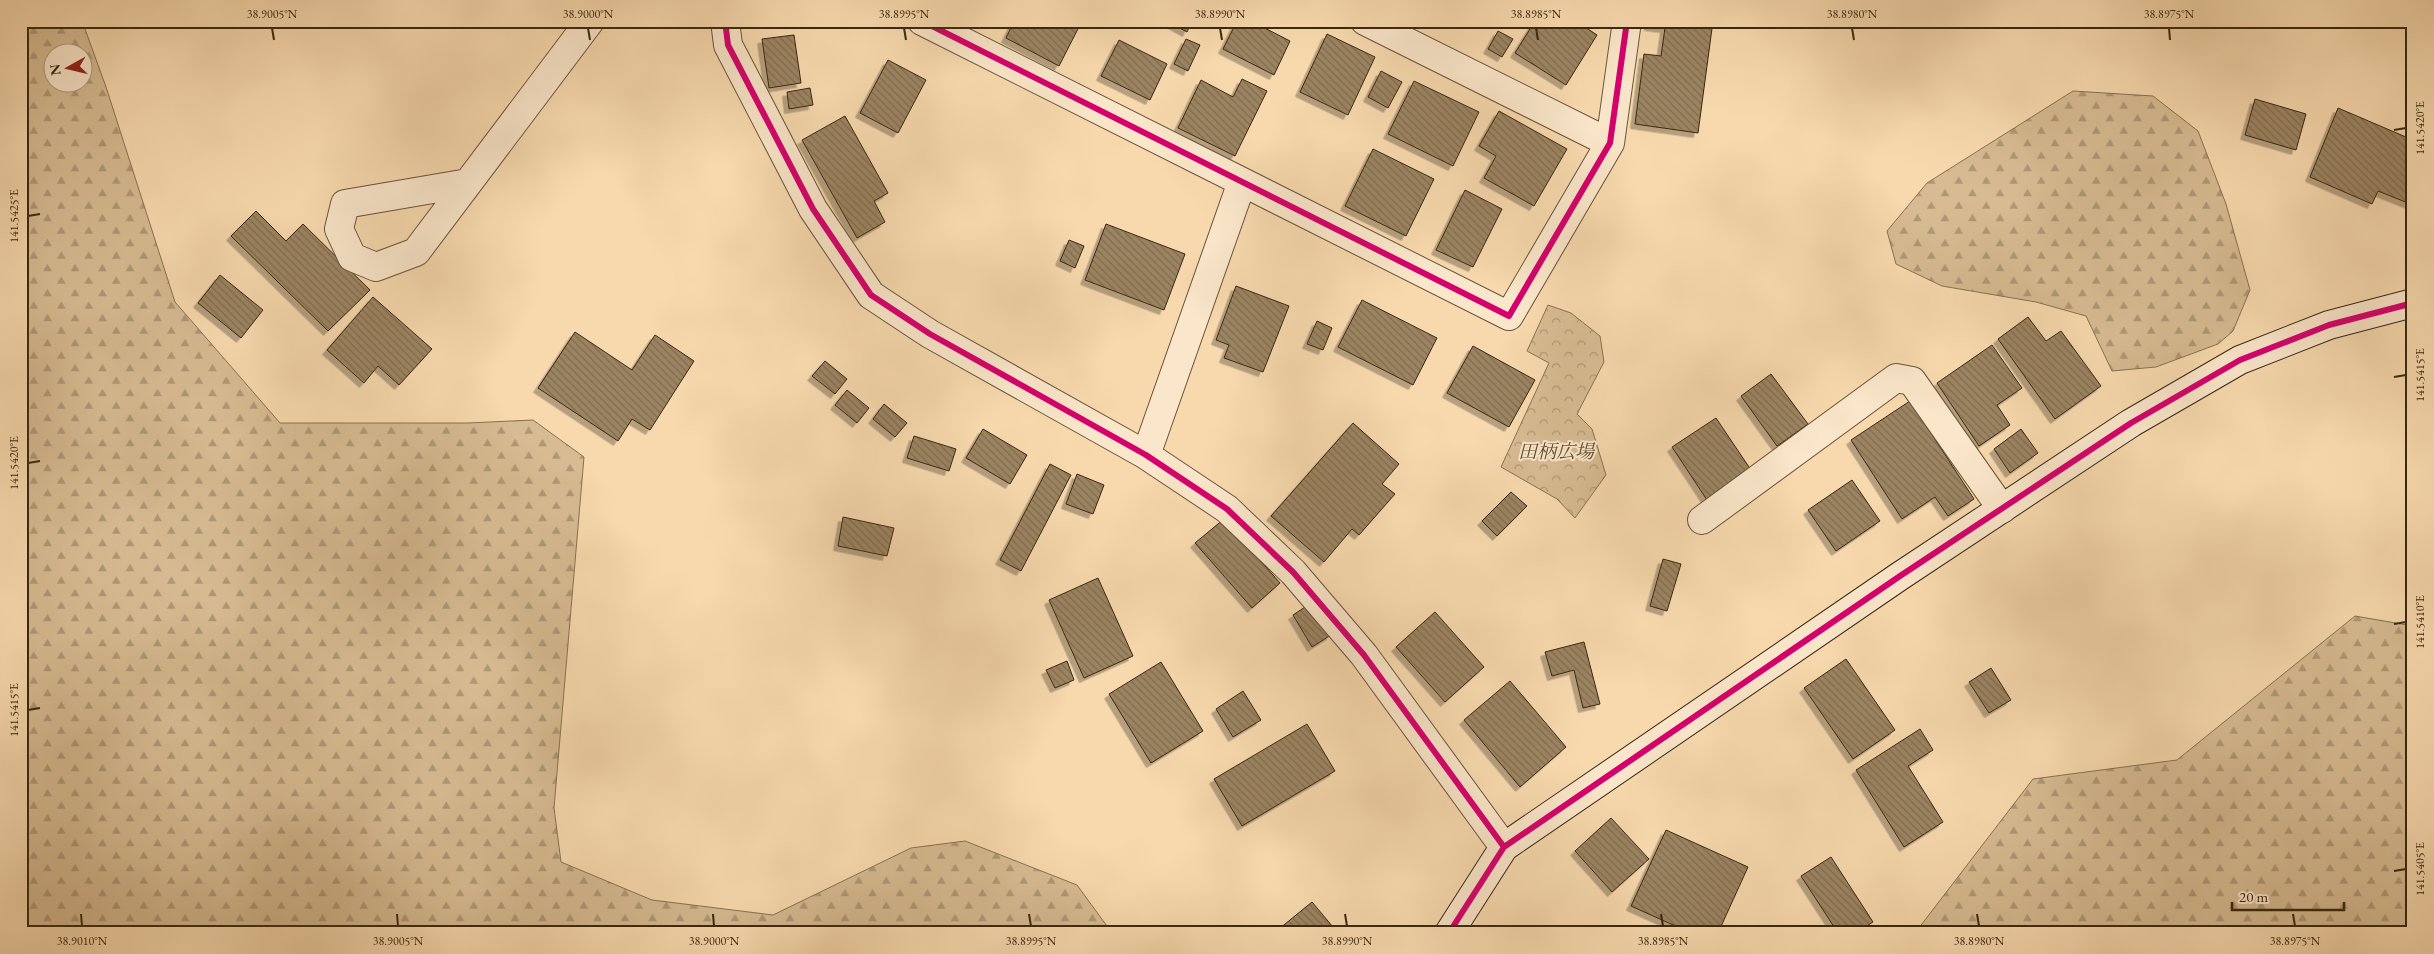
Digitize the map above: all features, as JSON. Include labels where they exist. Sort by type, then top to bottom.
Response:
[{"type":"street","points":[[468,183],[590,21]]},
{"type":"street","points":[[725,21],[728,45],[813,208],[871,295],[930,334],[1146,455],[1227,509],[1293,572],[1364,655],[1504,847]]},
{"type":"street","points":[[922,21],[1509,316],[1610,143],[1627,21]]},
{"type":"street","points":[[1365,21],[1610,143]]},
{"type":"street","points":[[1146,455],[1242,182]]},
{"type":"street","points":[[1449,933],[1504,847],[2131,423],[2240,360],[2329,325],[2413,304]]},
{"type":"street","points":[[1702,520],[1896,378],[1912,381],[2002,509]]},
{"type":"green space","points":[[21,21],[75,21],[85,29],[90,42],[42,42],[42,92],[92,92],[92,48],[175,302],[280,423],[468,423],[533,420],[584,457],[554,808],[561,862],[652,900],[773,915],[911,848],[965,841],[1077,885],[1112,933],[21,933]]},
{"type":"green space","points":[[2073,91],[2153,96],[2198,131],[2226,204],[2250,290],[2233,331],[2218,344],[2156,367],[2112,371],[2086,316],[2036,302],[1942,286],[1896,264],[1887,231],[1927,183]]},
{"type":"green space","name":"田柄広場","points":[[1548,305],[1571,313],[1600,336],[1604,362],[1577,414],[1592,429],[1606,475],[1575,518],[1557,499],[1501,467],[1549,363],[1527,351]]},
{"type":"green space","points":[[2355,616],[2413,626],[2413,933],[1915,933],[2033,779],[2177,760]]},
{"type":"building","points":[[1014,21],[1082,21],[1059,66],[1006,38]]},
{"type":"building","points":[[1167,21],[1192,21],[1187,32]]},
{"type":"building","points":[[1237,21],[1251,21],[1290,41],[1274,75],[1223,49]]},
{"type":"building","points":[[1535,21],[1576,21],[1597,35],[1566,85],[1515,53]]},
{"type":"building","points":[[1649,21],[1713,21],[1698,133],[1635,124],[1644,54],[1661,56],[1665,28],[1649,26]]},
{"type":"building","points":[[1498,31],[1513,39],[1502,57],[1488,49]]},
{"type":"building","points":[[1327,34],[1375,57],[1348,115],[1300,92]]},
{"type":"building","points":[[794,35],[801,83],[769,88],[762,39]]},
{"type":"building","points":[[1186,39],[1200,45],[1188,71],[1174,64]]},
{"type":"building","points":[[1119,40],[1167,64],[1150,100],[1101,76]]},
{"type":"building","points":[[888,60],[926,80],[898,133],[860,113]]},
{"type":"building","points":[[1381,71],[1402,82],[1388,108],[1368,97]]},
{"type":"building","points":[[1242,79],[1267,91],[1235,156],[1178,128],[1201,80],[1233,97]]},
{"type":"building","points":[[1414,81],[1479,112],[1453,166],[1388,134]]},
{"type":"building","points":[[810,88],[813,105],[789,109],[787,92]]},
{"type":"building","points":[[2255,99],[2306,114],[2296,150],[2245,135]]},
{"type":"building","points":[[2338,108],[2413,140],[2413,205],[2378,191],[2372,204],[2310,177]]},
{"type":"building","points":[[1499,111],[1567,149],[1534,206],[1484,178],[1496,156],[1479,146]]},
{"type":"building","points":[[845,116],[888,193],[874,201],[885,222],[857,238],[802,140]]},
{"type":"building","points":[[1373,149],[1434,179],[1406,236],[1345,206]]},
{"type":"building","points":[[1465,190],[1502,209],[1473,267],[1436,250]]},
{"type":"building","points":[[256,211],[286,241],[303,224],[370,290],[328,331],[231,236]]},
{"type":"building","points":[[1106,224],[1185,254],[1164,310],[1085,280]]},
{"type":"building","points":[[1069,240],[1084,246],[1075,268],[1060,261]]},
{"type":"building","points":[[220,275],[263,310],[241,338],[198,303]]},
{"type":"building","points":[[1236,286],[1289,306],[1263,372],[1224,358],[1229,345],[1216,340]]},
{"type":"building","points":[[373,297],[432,349],[399,385],[378,366],[364,383],[327,350]]},
{"type":"building","points":[[1362,300],[1437,338],[1413,385],[1338,347]]},
{"type":"building","points":[[2028,317],[2046,341],[2061,331],[2101,386],[2055,419],[1998,339]]},
{"type":"building","points":[[1317,321],[1332,328],[1323,350],[1307,344]]},
{"type":"building","points":[[575,332],[632,370],[655,335],[694,361],[650,430],[632,419],[618,441],[538,388]]},
{"type":"building","points":[[1992,345],[2022,388],[1997,405],[2010,425],[1979,446],[1937,383]]},
{"type":"building","points":[[1473,346],[1535,380],[1509,427],[1447,393]]},
{"type":"building","points":[[825,361],[847,379],[835,394],[812,376]]},
{"type":"building","points":[[1771,374],[1808,424],[1777,446],[1741,396]]},
{"type":"building","points":[[847,390],[869,408],[857,423],[835,405]]},
{"type":"building","points":[[1910,401],[1974,499],[1948,516],[1935,497],[1902,519],[1851,440]]},
{"type":"building","points":[[884,404],[907,423],[895,437],[873,419]]},
{"type":"building","points":[[1716,418],[1753,473],[1709,503],[1672,447]]},
{"type":"building","points":[[1353,423],[1399,464],[1382,484],[1395,494],[1359,535],[1352,529],[1324,562],[1271,516]]},
{"type":"building","points":[[983,429],[1027,455],[1010,484],[966,458]]},
{"type":"building","points":[[2021,429],[2038,453],[2010,473],[1994,449]]},
{"type":"building","points":[[914,436],[956,449],[949,471],[907,458]]},
{"type":"building","points":[[1050,464],[1071,475],[1021,571],[1000,560]]},
{"type":"building","points":[[1077,474],[1104,485],[1093,514],[1066,504]]},
{"type":"building","points":[[1852,480],[1880,521],[1836,551],[1808,510]]},
{"type":"building","points":[[1511,492],[1527,506],[1497,536],[1482,521]]},
{"type":"building","points":[[843,517],[894,528],[887,556],[838,546]]},
{"type":"building","points":[[1224,519],[1280,583],[1252,608],[1195,543]]},
{"type":"building","points":[[1663,559],[1681,564],[1667,611],[1650,606]]},
{"type":"building","points":[[1098,578],[1133,656],[1084,678],[1049,600]]},
{"type":"building","points":[[1311,603],[1331,635],[1312,647],[1293,615]]},
{"type":"building","points":[[1435,612],[1484,667],[1445,702],[1396,647]]},
{"type":"building","points":[[1584,642],[1600,704],[1583,708],[1574,670],[1552,676],[1545,652]]},
{"type":"building","points":[[1846,659],[1895,730],[1853,759],[1804,688]]},
{"type":"building","points":[[1067,661],[1074,680],[1055,688],[1046,670]]},
{"type":"building","points":[[1161,662],[1203,731],[1151,763],[1109,694]]},
{"type":"building","points":[[1991,668],[2011,700],[1989,713],[1969,682]]},
{"type":"building","points":[[1510,681],[1566,747],[1520,787],[1464,720]]},
{"type":"building","points":[[1243,691],[1261,720],[1233,737],[1216,709]]},
{"type":"building","points":[[1307,724],[1335,771],[1242,826],[1214,779]]},
{"type":"building","points":[[1920,729],[1933,750],[1908,766],[1943,822],[1904,847],[1856,770]]},
{"type":"building","points":[[1611,818],[1649,859],[1612,892],[1575,851]]},
{"type":"building","points":[[1666,830],[1748,867],[1718,933],[1691,933],[1631,906]]},
{"type":"building","points":[[1831,857],[1873,922],[1856,933],[1838,933],[1801,876]]},
{"type":"building","points":[[1312,902],[1338,933],[1274,933]]},
{"type":"cycle path","points":[[725,21],[728,45],[813,209],[871,295],[930,334],[1146,455],[1227,509],[1293,572],[1364,655],[1504,847]]},
{"type":"cycle path","points":[[922,21],[1509,316],[1610,143],[1627,21]]},
{"type":"cycle path","points":[[1449,933],[1504,847],[1900,576],[2131,423],[2240,360],[2329,325],[2413,303]]}]
